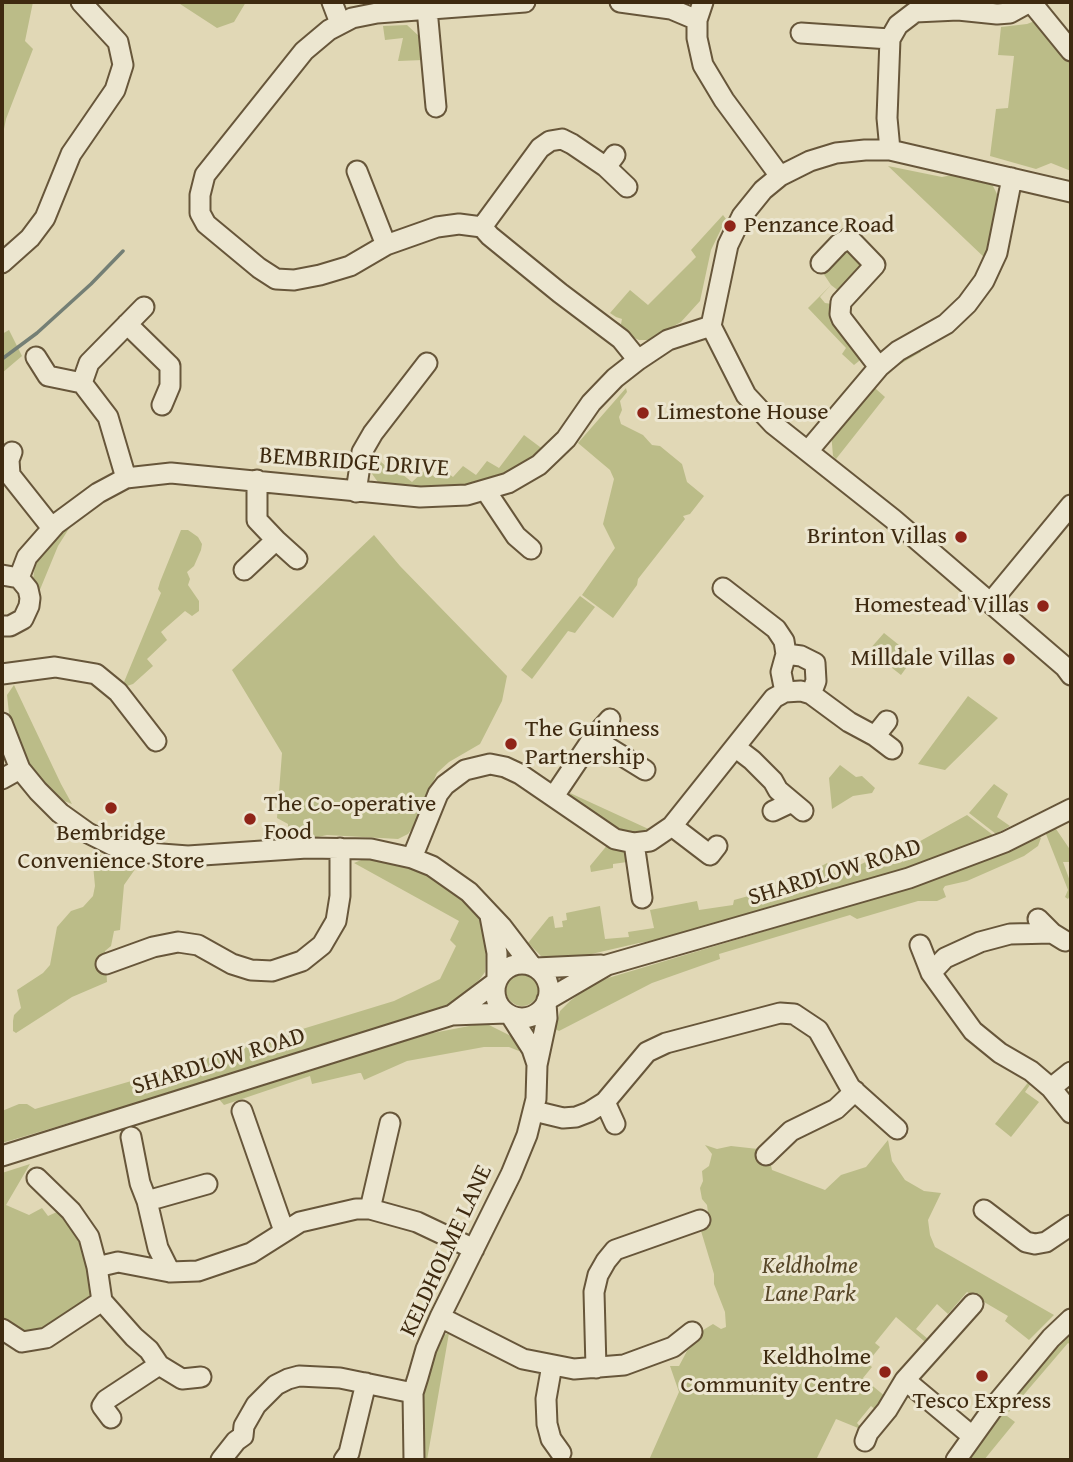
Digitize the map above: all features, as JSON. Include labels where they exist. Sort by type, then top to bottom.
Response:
[{"type":"street","points":[[2,263],[30,238],[45,218],[71,154],[115,90],[123,65],[118,42],[81,2]]},
{"type":"street","points":[[332,2],[340,23]]},
{"type":"street","points":[[525,2],[377,13],[340,23],[304,51],[205,175],[200,195],[200,213],[206,224],[259,268],[276,279],[293,280],[350,266],[386,245],[436,227],[459,224],[482,227],[560,293],[621,339],[638,360]]},
{"type":"street","points":[[620,2],[700,11],[697,38],[703,65],[730,108],[780,176]]},
{"type":"street","points":[[890,150],[887,118],[890,39],[898,25],[915,12],[958,10],[1010,13],[1030,2],[1071,51]]},
{"type":"street","points":[[427,9],[441,98]]},
{"type":"street","points":[[801,33],[890,39]]},
{"type":"street","points":[[482,227],[540,148],[550,141],[562,139],[610,161],[627,187]]},
{"type":"street","points":[[1071,192],[890,150],[836,153],[810,161],[780,176],[763,190],[742,216],[728,245],[711,326],[746,395],[773,424],[847,481],[1065,667],[1071,676]]},
{"type":"street","points":[[354,177],[386,245]]},
{"type":"street","points":[[808,451],[879,367],[898,351],[925,338],[954,318],[984,281],[999,245],[1012,177]]},
{"type":"street","points":[[821,262],[849,238],[881,270],[841,302],[840,314],[879,367]]},
{"type":"street","points":[[82,383],[89,363],[144,307]]},
{"type":"street","points":[[127,324],[170,366],[170,386],[162,405]]},
{"type":"street","name":"BEMBRIDGE DRIVE","points":[[10,576],[52,528],[98,493],[126,478],[171,473],[420,497],[467,495],[486,491],[508,483],[539,465],[566,439],[615,377],[638,360],[668,340],[711,326]]},
{"type":"street","points":[[36,357],[48,376],[82,383],[108,417],[126,478]]},
{"type":"street","points":[[356,492],[362,452],[407,374],[427,363]]},
{"type":"street","points":[[12,452],[9,460],[10,475],[52,528]]},
{"type":"street","points":[[257,480],[257,520],[297,559]]},
{"type":"street","points":[[486,491],[516,536],[531,549]]},
{"type":"street","points":[[990,602],[1071,505]]},
{"type":"street","points":[[244,570],[276,540]]},
{"type":"street","points":[[5,632],[23,619],[29,606],[28,589],[10,576]]},
{"type":"street","points":[[723,588],[776,629],[784,641],[786,654],[781,672],[785,692]]},
{"type":"street","points":[[786,654],[801,656],[815,663],[817,681],[811,694]]},
{"type":"street","points":[[2,674],[55,667],[96,674],[118,692],[156,741]]},
{"type":"street","points":[[412,858],[438,794],[445,785],[465,770],[490,764],[505,767],[554,796],[615,839],[634,844],[650,841],[671,826],[774,698],[785,692],[801,691],[811,694],[849,722],[881,729],[892,748]]},
{"type":"street","points":[[554,796],[593,738],[610,719]]},
{"type":"street","points":[[2,723],[20,769],[38,791],[60,813],[116,847],[188,856],[307,848],[371,849],[412,858],[432,866],[477,899],[547,982],[547,1002],[542,1009],[529,1017],[508,1014],[496,998],[497,953],[490,916]]},
{"type":"street","points":[[593,738],[645,770]]},
{"type":"street","points":[[736,747],[797,806],[773,811]]},
{"type":"street","points":[[2,779],[20,769]]},
{"type":"street","name":"SHARDLOW ROAD","points":[[534,967],[607,965],[909,878],[1004,842],[1071,809]]},
{"type":"street","points":[[671,826],[710,855],[717,846]]},
{"type":"street","points":[[634,844],[642,898]]},
{"type":"street","points":[[106,964],[128,949],[178,942],[198,945],[232,964],[251,970],[272,971],[303,961],[322,945],[336,921],[340,896],[340,848]]},
{"type":"street","points":[[931,973],[944,958],[980,942],[1010,934],[1059,937],[1038,919]]},
{"type":"street","points":[[920,945],[931,973],[973,1031],[1000,1053],[1031,1071],[1051,1088],[1071,1113]]},
{"type":"street","points":[[497,981],[510,967],[520,964],[534,967]]},
{"type":"street","name":"SHARDLOW ROAD","points":[[547,1002],[607,965]]},
{"type":"street","name":"SHARDLOW ROAD","points":[[452,1014],[497,981]]},
{"type":"street","name":"KELDHOLME LANE","points":[[414,1460],[413,1393],[426,1349],[440,1317],[519,1157],[534,1111],[537,1065],[547,1018],[547,1002]]},
{"type":"street","points":[[534,1111],[563,1118],[576,1117],[606,1102],[647,1052],[666,1043],[780,1013],[794,1014],[818,1030],[853,1086],[897,1129]]},
{"type":"street","name":"SHARDLOW ROAD","points":[[2,1156],[452,1014],[508,1014]]},
{"type":"street","name":"KELDHOLME LANE","points":[[508,1014],[532,1049],[537,1065]]},
{"type":"street","points":[[1051,1088],[1071,1072]]},
{"type":"street","points":[[766,1156],[791,1131],[836,1109],[853,1086]]},
{"type":"street","points":[[606,1102],[615,1124]]},
{"type":"street","points":[[242,1111],[284,1231]]},
{"type":"street","points":[[370,1209],[382,1131]]},
{"type":"street","points":[[131,1137],[140,1183],[158,1248],[170,1272]]},
{"type":"street","points":[[37,1178],[71,1211],[89,1237],[102,1301],[134,1338],[149,1350],[159,1365],[182,1379],[201,1377]]},
{"type":"street","points":[[147,1201],[207,1184]]},
{"type":"street","points":[[97,1268],[118,1262],[170,1272],[198,1271],[251,1252],[284,1231],[314,1219],[356,1209],[370,1209],[417,1222],[474,1249]]},
{"type":"street","points":[[984,1210],[1026,1242],[1035,1244],[1046,1242],[1071,1225]]},
{"type":"street","points":[[596,1368],[594,1292],[598,1275],[606,1261],[615,1250],[701,1220]]},
{"type":"street","points":[[2,1328],[22,1342],[46,1338],[102,1301]]},
{"type":"street","points":[[865,1441],[905,1380],[974,1304]]},
{"type":"street","points":[[440,1317],[523,1359],[573,1369],[624,1364],[674,1347],[692,1332]]},
{"type":"street","points":[[956,1460],[972,1436],[1051,1338],[1071,1319]]},
{"type":"street","points":[[111,1418],[102,1406],[106,1400],[159,1365]]},
{"type":"street","points":[[552,1365],[546,1399],[547,1424],[551,1438],[561,1453]]},
{"type":"street","points":[[221,1460],[243,1436],[244,1426],[256,1405],[276,1385],[288,1378],[340,1378],[413,1393]]},
{"type":"street","points":[[905,1380],[972,1436]]},
{"type":"street","points":[[344,1460],[349,1453],[366,1383]]},
{"type":"green space","points":[[2,2],[33,2],[25,41],[33,49],[6,119],[2,139]]},
{"type":"green space","points":[[177,2],[246,2],[234,22],[217,28]]},
{"type":"green space","points":[[1040,19],[1071,57],[1071,171],[1051,163],[1036,169],[990,156],[996,109],[1008,108],[1014,56],[998,55],[1001,27],[1027,24]]},
{"type":"green space","points":[[407,25],[420,37],[423,60],[398,61],[403,38],[385,40],[383,26]]},
{"type":"green space","points":[[888,166],[942,177],[957,174],[991,182],[1002,204],[987,260]]},
{"type":"green space","points":[[723,215],[726,219],[711,250],[700,301],[681,322],[649,340],[639,340],[623,333],[548,275],[549,271],[621,324],[622,319],[610,313],[630,290],[648,305],[696,257],[691,250]]},
{"type":"green space","points":[[849,252],[863,264],[840,292],[823,273],[842,255]]},
{"type":"green space","points":[[831,285],[820,297],[825,303],[832,304],[860,352],[859,361],[854,365],[842,354],[846,348],[808,308]]},
{"type":"green space","points":[[9,330],[22,356],[2,373],[2,334]]},
{"type":"green space","points":[[919,346],[921,352],[888,371],[874,385],[885,397],[836,459],[833,456],[831,432],[866,385]]},
{"type":"green space","points":[[626,388],[627,392],[620,401],[621,424],[643,435],[652,445],[660,446],[682,464],[687,482],[704,496],[690,514],[683,516],[685,519],[638,579],[637,585],[613,618],[582,595],[615,548],[603,524],[614,479],[610,470],[578,443]]},
{"type":"green space","points":[[524,435],[544,450],[508,473],[486,483],[441,490],[380,485],[370,471],[374,456],[412,482],[425,470],[436,478],[444,470],[453,477],[463,466],[476,475],[487,461],[499,468]]},
{"type":"green space","points":[[80,511],[58,546],[34,604],[33,579],[36,559]]},
{"type":"green space","points":[[181,530],[188,530],[198,537],[202,544],[194,566],[187,572],[190,579],[188,585],[199,601],[199,611],[192,616],[185,611],[161,632],[167,640],[147,659],[153,666],[127,686],[124,682],[161,593],[158,589],[160,582]]},
{"type":"green space","points":[[374,535],[400,566],[507,676],[502,701],[480,744],[449,762],[437,773],[408,834],[398,839],[327,835],[318,837],[345,838],[265,842],[288,839],[288,824],[277,818],[282,753],[232,670]]},
{"type":"green space","points":[[580,596],[595,607],[575,633],[568,631],[532,679],[521,670]]},
{"type":"green space","points":[[884,633],[914,657],[901,675],[869,650]]},
{"type":"green space","points":[[14,685],[72,804],[59,799],[33,774],[20,750],[10,722],[7,695]]},
{"type":"green space","points":[[968,696],[998,718],[945,770],[918,764]]},
{"type":"green space","points":[[840,765],[856,777],[862,776],[875,788],[872,793],[853,796],[832,809],[829,778]]},
{"type":"green space","points":[[994,784],[1008,794],[997,817],[1010,826],[996,834],[969,813]]},
{"type":"green space","points":[[570,793],[655,832],[615,832],[572,800]]},
{"type":"green space","points":[[967,815],[993,835],[931,862],[701,933],[639,943],[574,958],[550,959],[541,956],[528,943],[549,917],[553,916],[555,928],[563,927],[562,921],[567,920],[566,913],[600,906],[605,939],[629,937],[628,932],[654,928],[650,910],[697,901],[699,910],[733,905],[734,900],[792,884],[792,874],[814,870],[827,863],[837,876],[884,853],[888,859]]},
{"type":"green space","points":[[1044,829],[1056,829],[1071,851],[1071,862],[1063,862],[1071,884],[1068,899],[1065,897],[1068,890]]},
{"type":"green space","points":[[1035,832],[1041,838],[1038,846],[1024,856],[967,881],[945,886],[943,889],[946,897],[937,901],[918,901],[857,919],[850,915],[719,954],[720,959],[652,983],[559,1031],[555,1029],[560,1011],[570,1001],[590,986],[608,978],[886,895]]},
{"type":"green space","points":[[609,843],[624,849],[634,861],[613,864],[613,868],[591,872],[590,866]]},
{"type":"green space","points":[[99,854],[119,864],[138,865],[124,885],[120,930],[114,931],[111,946],[105,951],[107,982],[72,997],[16,1033],[13,1031],[14,1015],[21,1008],[17,990],[43,973],[50,965],[57,927],[71,911],[83,907],[93,896],[93,865]]},
{"type":"green space","points":[[366,858],[422,870],[451,887],[481,918],[486,949],[485,972],[453,1003],[381,1030],[2,1143],[2,1111],[19,1104],[27,1104],[35,1109],[152,1075],[394,1001],[440,979],[456,946],[450,940],[459,921],[354,863]]},
{"type":"green space","points":[[522,974],[534,978],[538,990],[534,1002],[522,1006],[510,1002],[506,990],[510,978]]},
{"type":"green space","points":[[485,1023],[513,1037],[520,1044],[519,1051],[509,1047],[484,1047],[407,1061],[364,1080],[359,1073],[312,1084],[310,1076],[224,1105],[218,1098],[417,1036]]},
{"type":"green space","points":[[1030,1080],[1042,1092],[1030,1085],[1025,1092],[1039,1102],[1011,1137],[995,1124]]},
{"type":"green space","name":"Keldholme Lane Park","points":[[888,1140],[892,1161],[905,1180],[924,1191],[941,1193],[928,1220],[935,1247],[1054,1315],[1029,1340],[1005,1321],[1008,1316],[967,1292],[948,1314],[937,1304],[916,1329],[934,1344],[931,1347],[896,1317],[875,1343],[880,1347],[867,1363],[872,1367],[863,1378],[886,1397],[877,1411],[871,1406],[857,1423],[863,1430],[836,1419],[816,1460],[649,1460],[679,1392],[670,1366],[679,1366],[694,1344],[695,1335],[713,1324],[721,1329],[726,1327],[725,1312],[714,1284],[714,1274],[701,1231],[710,1227],[707,1205],[702,1199],[700,1188],[703,1181],[702,1171],[709,1166],[712,1154],[705,1145],[717,1149],[731,1146],[758,1149],[770,1161],[772,1170],[825,1190],[841,1175],[866,1167]]},
{"type":"green space","points":[[30,1164],[6,1205],[29,1215],[42,1208],[48,1216],[59,1211],[76,1224],[96,1297],[36,1332],[21,1330],[2,1319],[2,1173]]},
{"type":"green space","points":[[1071,1328],[1071,1345],[1068,1343],[1009,1412],[1002,1406]]},
{"type":"green space","points":[[449,1333],[427,1460],[421,1460],[420,1406],[427,1372],[441,1336]]},
{"type":"green space","points":[[999,1410],[1015,1422],[984,1460],[963,1460]]},
{"type":"waterway","points":[[2,359],[37,333],[123,251]]},
{"type":"place","name":"Penzance Road","points":[[730,226]]},
{"type":"place","name":"Limestone House","points":[[643,413]]},
{"type":"place","name":"Brinton Villas","points":[[961,537]]},
{"type":"place","name":"Homestead Villas","points":[[1043,606]]},
{"type":"place","name":"Milldale Villas","points":[[1009,659]]},
{"type":"place","name":"The Guinness Partnership","points":[[511,744]]},
{"type":"place","name":"Bembridge Convenience Store","points":[[111,808]]},
{"type":"place","name":"The Co-operative Food","points":[[250,819]]},
{"type":"place","name":"Keldholme Community Centre","points":[[885,1372]]},
{"type":"place","name":"Tesco Express","points":[[982,1376]]}]
